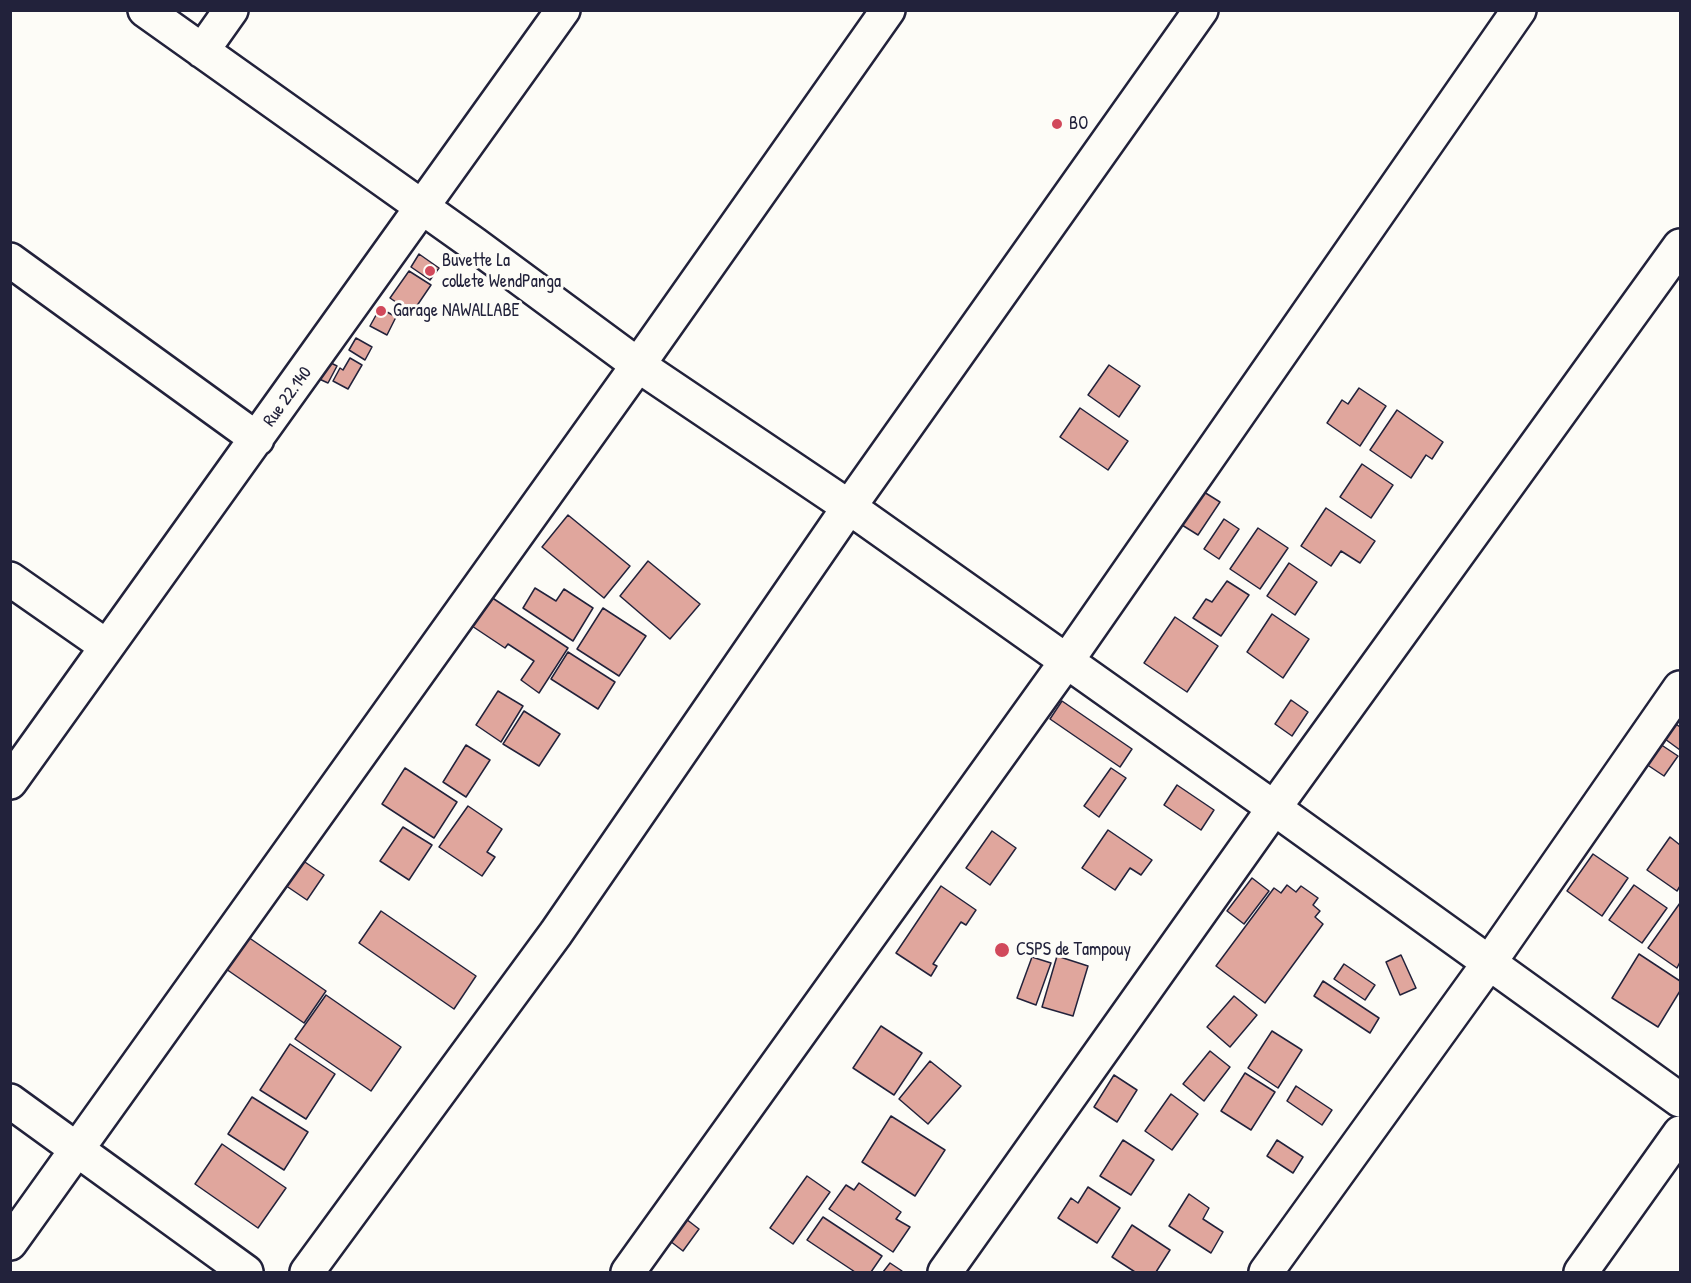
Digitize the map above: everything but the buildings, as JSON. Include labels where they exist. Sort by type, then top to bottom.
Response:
[{"type":"street","points":[[145,10],[638,365],[849,507],[1274,808],[1680,1100]]},
{"type":"street","points":[[202,51],[231,10]]},
{"type":"street","name":"Rue 22.140","points":[[10,782],[563,10]]},
{"type":"street","points":[[10,1243],[638,365],[888,10]]},
{"type":"street","points":[[307,1272],[556,933],[849,507],[1201,10]]},
{"type":"street","points":[[628,1272],[1066,662],[1519,10]]},
{"type":"street","points":[[945,1272],[1274,808],[1680,246]]},
{"type":"street","points":[[10,260],[257,439]]},
{"type":"street","points":[[10,579],[106,646]]},
{"type":"street","points":[[1266,1272],[1489,963],[1680,688]]},
{"type":"street","points":[[10,1101],[246,1272]]},
{"type":"street","points":[[1581,1272],[1680,1133]]},
{"type":"place","name":"BO","points":[[1057,124]]},
{"type":"place","name":"Buvette La collete WendPanga","points":[[430,271]]},
{"type":"place","name":"Garage NAWALLABE","points":[[381,311]]},
{"type":"place","name":"CSPS de Tampouy","points":[[1002,950]]}]
